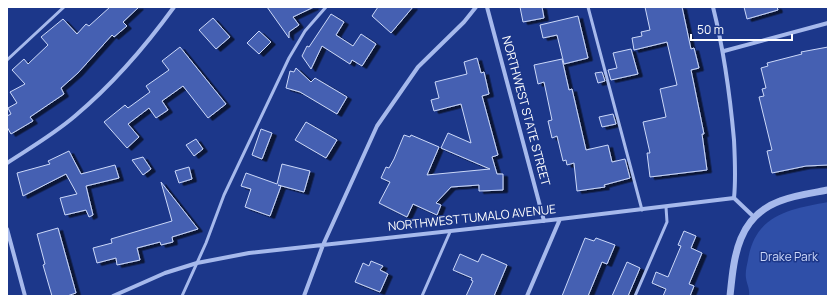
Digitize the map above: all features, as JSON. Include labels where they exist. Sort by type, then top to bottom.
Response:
[{"type":"street","points":[[7,163],[74,117],[115,79],[149,41],[174,7]]},
{"type":"street","points":[[304,296],[322,245],[359,163],[381,120],[418,67],[464,22],[476,7]]},
{"type":"street","name":"NORTHWEST STATE STREET","points":[[487,7],[544,221]]},
{"type":"street","points":[[713,7],[724,51],[732,116],[736,183],[734,198],[754,217]]},
{"type":"street","points":[[724,51],[828,23]]},
{"type":"street","points":[[730,296],[737,248],[743,232],[754,217],[778,202],[828,190]]},
{"type":"street","name":"NORTHWEST TUMALO AVENUE","points":[[113,296],[165,273],[197,263],[249,253],[560,220],[734,198]]},
{"type":"street","points":[[527,296],[560,220]]},
{"type":"street","points":[[7,229],[25,296]]},
{"type":"lane","points":[[7,60],[64,7]]},
{"type":"lane","points":[[182,296],[224,195],[289,58],[305,32],[326,7]]},
{"type":"lane","points":[[588,7],[642,210]]},
{"type":"lane","points":[[635,296],[667,222],[666,207]]},
{"type":"lane","points":[[422,296],[450,232]]},
{"type":"green space","name":"Drake Park","points":[[828,202],[828,296],[749,296],[749,289],[746,280],[746,269],[752,245],[758,233],[767,223],[788,211]]},
{"type":"building","points":[[110,7],[139,7],[123,22],[127,26],[114,37],[112,35],[78,73],[61,88],[64,94],[30,117],[33,121],[11,134],[7,127],[7,116],[11,114],[8,108],[17,103],[10,92],[25,84],[12,70],[24,59],[28,64],[48,45],[41,37],[63,19],[77,34],[86,24],[89,26]]},
{"type":"building","points":[[267,7],[314,7],[293,17],[299,25],[289,32],[289,38]]},
{"type":"building","points":[[378,7],[413,7],[391,33],[372,16]]},
{"type":"building","points":[[520,7],[542,7],[544,18],[523,22]]},
{"type":"building","points":[[645,7],[682,7],[691,49],[694,48],[699,68],[691,70],[704,134],[702,134],[707,170],[650,177],[647,153],[650,153],[643,122],[666,117],[660,89],[677,85],[667,42],[634,50],[632,38],[642,36],[641,32],[650,30]]},
{"type":"building","points":[[744,7],[777,7],[778,10],[747,19]]},
{"type":"building","points":[[331,14],[344,22],[336,35],[353,46],[361,34],[376,44],[362,66],[352,60],[350,64],[322,46],[311,69],[302,56],[307,46],[309,47]]},
{"type":"building","points":[[578,16],[588,58],[564,64],[557,35],[543,38],[540,25]]},
{"type":"building","points":[[213,18],[230,37],[216,49],[199,30]]},
{"type":"building","points":[[259,31],[271,42],[259,54],[247,43]]},
{"type":"building","points":[[180,47],[226,104],[208,118],[183,86],[162,101],[168,110],[156,118],[149,108],[128,124],[139,137],[127,148],[104,122],[125,105],[128,108],[150,92],[146,86],[169,70],[162,61]]},
{"type":"building","points":[[828,47],[828,165],[806,166],[772,173],[767,151],[772,150],[759,97],[764,96],[762,89],[766,88],[761,68],[768,66],[767,63],[802,54],[801,52]]},
{"type":"building","points":[[631,49],[638,74],[611,80],[608,70],[617,68],[613,53]]},
{"type":"building","points":[[477,58],[481,73],[484,72],[489,94],[482,96],[498,155],[492,157],[497,174],[503,174],[503,190],[479,191],[479,185],[451,187],[436,203],[441,205],[437,215],[413,204],[407,217],[379,203],[390,182],[381,178],[386,167],[389,168],[394,159],[404,135],[410,137],[411,135],[439,147],[427,175],[490,169],[441,148],[448,133],[471,143],[461,104],[434,111],[431,100],[439,98],[435,82],[467,74],[464,62]]},
{"type":"building","points":[[562,59],[569,90],[572,89],[586,150],[608,145],[612,162],[625,159],[630,178],[604,185],[605,187],[577,191],[574,163],[567,165],[566,160],[563,161],[557,136],[552,138],[548,121],[552,120],[544,82],[538,84],[534,65]]},
{"type":"building","points":[[296,68],[311,82],[315,78],[347,97],[337,114],[300,92],[286,88],[290,71],[294,72]]},
{"type":"building","points":[[602,72],[605,81],[598,83],[595,73]]},
{"type":"building","points":[[613,114],[616,124],[602,127],[599,117]]},
{"type":"building","points":[[306,122],[337,140],[326,158],[295,140]]},
{"type":"building","points":[[261,129],[272,133],[262,159],[252,155]]},
{"type":"building","points":[[196,139],[203,149],[194,156],[186,145]]},
{"type":"building","points":[[69,151],[81,174],[115,165],[119,178],[86,186],[93,215],[89,217],[86,210],[65,215],[60,198],[77,194],[66,174],[23,196],[17,173],[50,164],[48,161]]},
{"type":"building","points":[[143,157],[151,169],[143,175],[132,160]]},
{"type":"building","points":[[282,164],[310,171],[304,192],[278,185],[281,186],[270,216],[245,207],[251,189],[241,186],[246,173],[277,184]]},
{"type":"building","points":[[189,167],[192,179],[179,183],[175,171]]},
{"type":"building","points":[[161,182],[198,229],[172,237],[173,242],[161,245],[160,242],[137,248],[140,260],[117,265],[116,258],[97,263],[93,248],[112,243],[111,239],[172,221]]},
{"type":"building","points":[[58,228],[76,293],[67,296],[52,296],[43,265],[45,264],[37,234]]},
{"type":"building","points":[[684,231],[696,236],[691,248],[702,253],[689,284],[694,286],[690,296],[663,296],[666,289],[652,283],[656,272],[668,277],[681,246],[678,245]]},
{"type":"building","points":[[585,238],[594,241],[596,238],[615,245],[607,264],[602,262],[588,296],[562,296]]},
{"type":"building","points":[[460,254],[478,262],[482,254],[507,265],[494,296],[466,296],[473,281],[471,280],[472,278],[453,270]]},
{"type":"building","points":[[371,261],[383,266],[380,270],[388,274],[380,292],[355,282],[363,263],[369,266]]},
{"type":"building","points":[[627,262],[640,268],[628,296],[612,296]]}]
